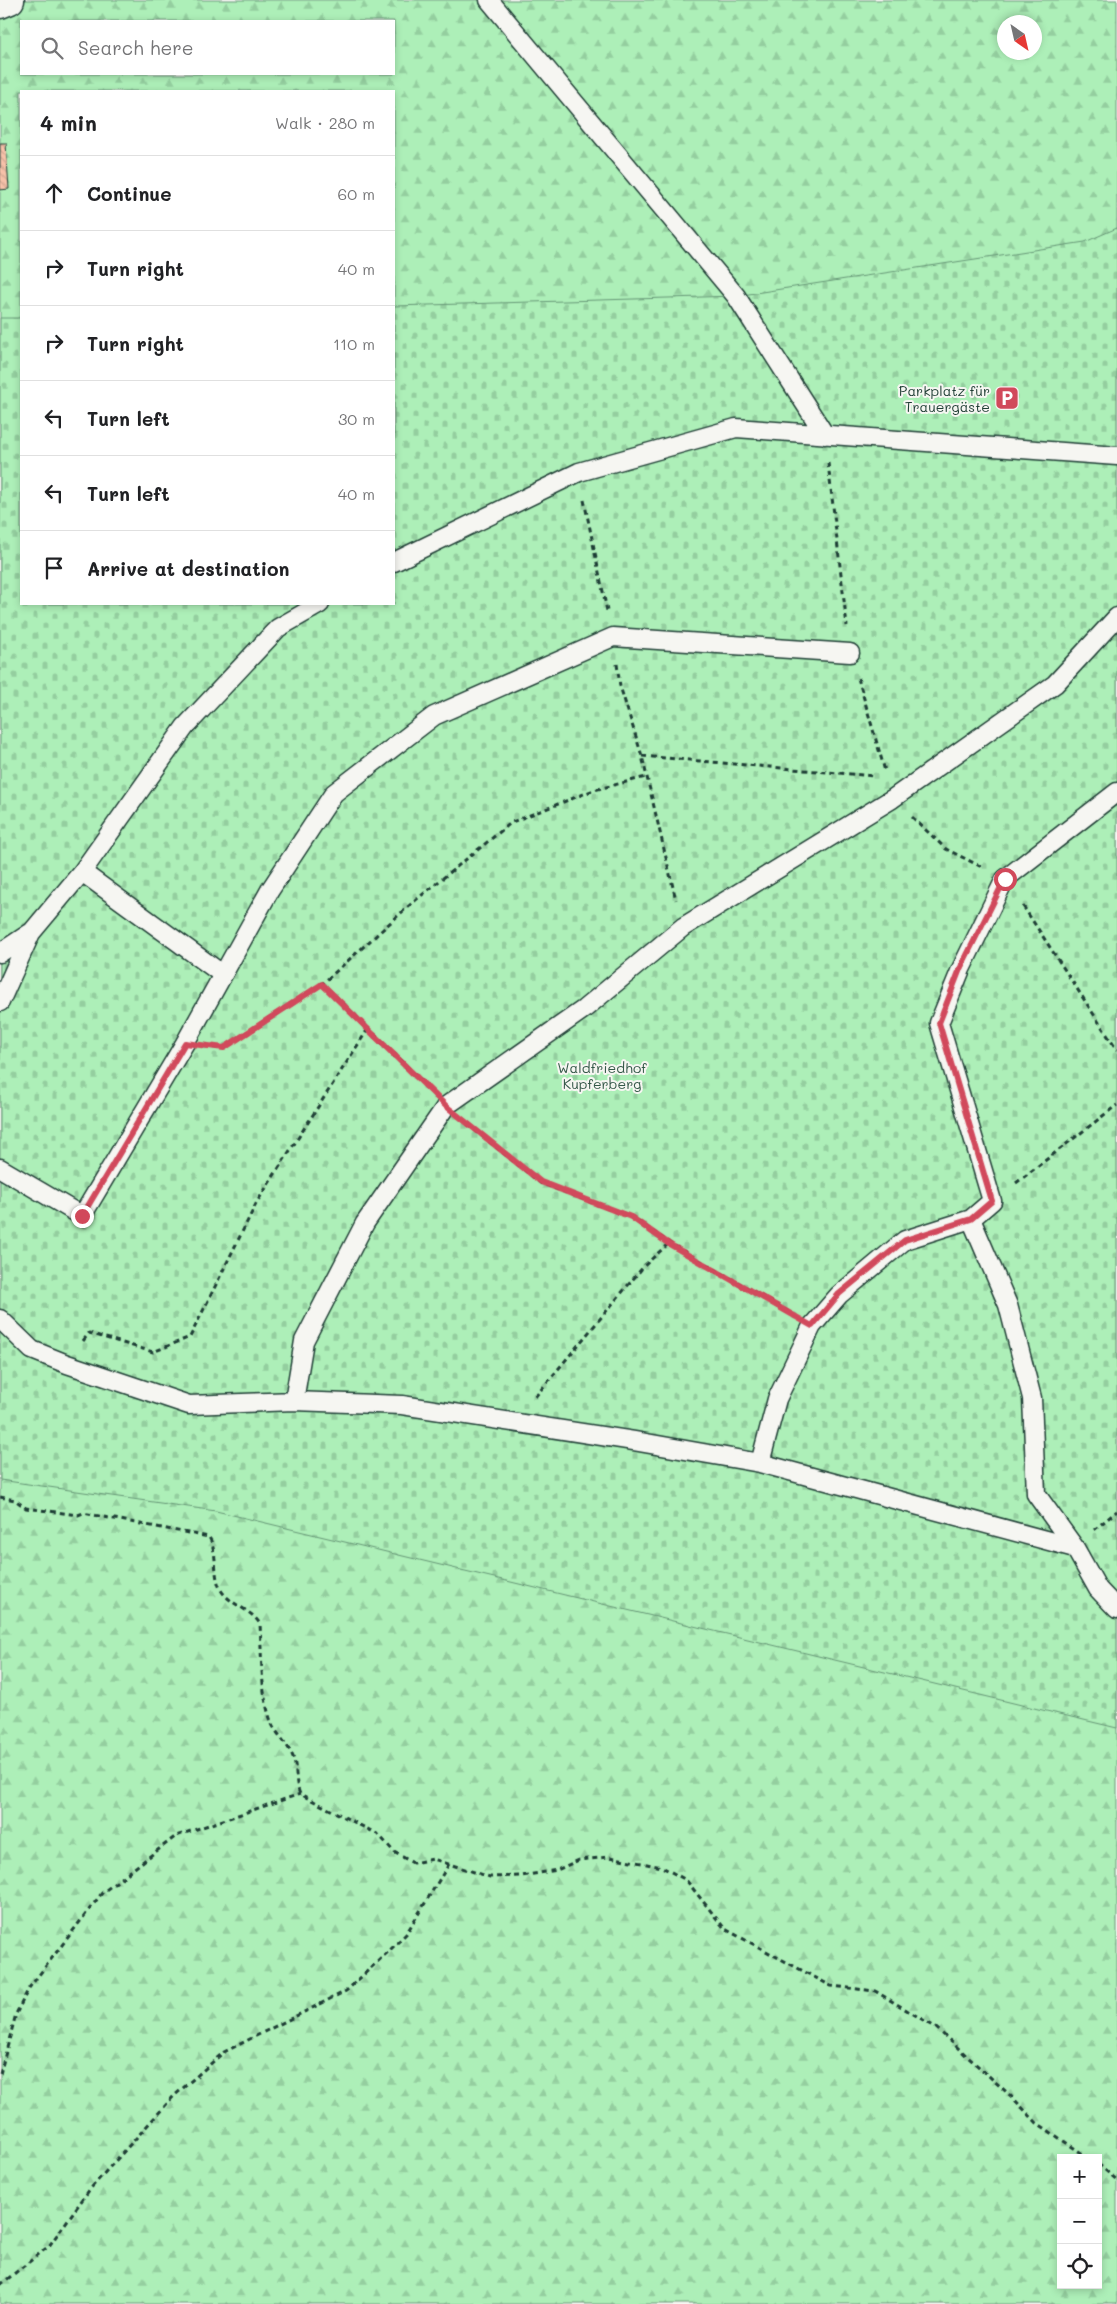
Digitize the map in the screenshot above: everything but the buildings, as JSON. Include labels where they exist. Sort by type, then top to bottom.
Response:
[{"type":"street","points":[[0,4],[10,0]]},
{"type":"lane","points":[[489,0],[736,296],[825,435]]},
{"type":"lane","points":[[395,562],[579,472],[736,428],[1117,456]]},
{"type":"lane","points":[[0,953],[30,933],[82,872],[185,727],[278,628],[318,605]]},
{"type":"lane","points":[[294,1401],[304,1341],[360,1232],[446,1106],[584,1008],[682,927],[892,799],[1056,684],[1117,617]]},
{"type":"lane","points":[[0,1168],[82,1216],[185,1043],[270,890],[334,793],[434,716],[613,637],[850,653]]},
{"type":"lane","points":[[760,1463],[777,1399],[812,1326],[839,1294],[905,1240],[971,1219],[992,1201],[939,1023],[960,969],[1005,879],[1117,792]]},
{"type":"lane","points":[[82,872],[222,974]]},
{"type":"lane","points":[[0,1002],[30,933]]},
{"type":"lane","points":[[971,1219],[1008,1306],[1032,1398],[1036,1494],[1075,1548],[1098,1589],[1117,1609]]},
{"type":"lane","points":[[0,1319],[32,1350],[67,1364],[189,1405],[294,1401],[402,1405],[514,1422],[760,1463],[1075,1548]]},
{"type":"path","points":[[579,472],[613,637]]},
{"type":"path","points":[[620,686],[642,756],[682,927]]},
{"type":"path","points":[[642,756],[878,776]]},
{"type":"path","points":[[185,1043],[224,1048],[322,984],[411,904],[512,822],[594,790],[646,777]]},
{"type":"path","points":[[322,984],[446,1106],[541,1182],[631,1217],[669,1244],[812,1326]]},
{"type":"path","points":[[67,1364],[89,1333],[153,1352],[190,1337],[257,1202],[368,1029]]},
{"type":"path","points":[[992,1201],[1117,1106]]},
{"type":"path","points":[[514,1422],[644,1266],[669,1244]]},
{"type":"path","points":[[0,1497],[15,1500],[26,1508],[78,1515],[83,1513],[209,1537],[215,1549],[218,1583],[223,1593],[256,1618],[260,1624],[264,1692],[273,1725],[294,1759],[297,1788],[300,1794],[379,1835],[394,1852],[413,1863],[433,1859],[490,1876],[522,1876],[557,1870],[579,1860],[610,1857],[662,1867],[686,1880],[725,1929],[831,1986],[875,1991],[934,2028],[1013,2098],[1037,2123],[1083,2154]]},
{"type":"path","points":[[0,2074],[16,2014],[29,1988],[102,1893],[176,1836],[300,1794]]},
{"type":"path","points":[[0,2285],[49,2246],[90,2189],[174,2096],[224,2052],[346,1991],[389,1951],[406,1934],[449,1864]]},
{"type":"path","points":[[1102,2167],[1117,2180]]},
{"type":"green space","points":[[0,0],[1117,0],[1117,2304],[0,2304]]},
{"type":"green space","name":"Waldfriedhof Kupferberg","points":[[1117,228],[1117,1728],[216,1511],[0,1480],[0,318],[20,318],[20,605],[395,605],[395,306],[736,296],[1085,242]]},
{"type":"place","name":"Parkplatz für Trauergäste","points":[[1007,398]]},
{"type":"route","points":[[82,1216],[185,1043],[224,1048],[322,984],[446,1106],[541,1182],[631,1217],[669,1244],[812,1326],[839,1294],[905,1240],[971,1219],[992,1201],[939,1023],[960,969],[1005,879]]}]
